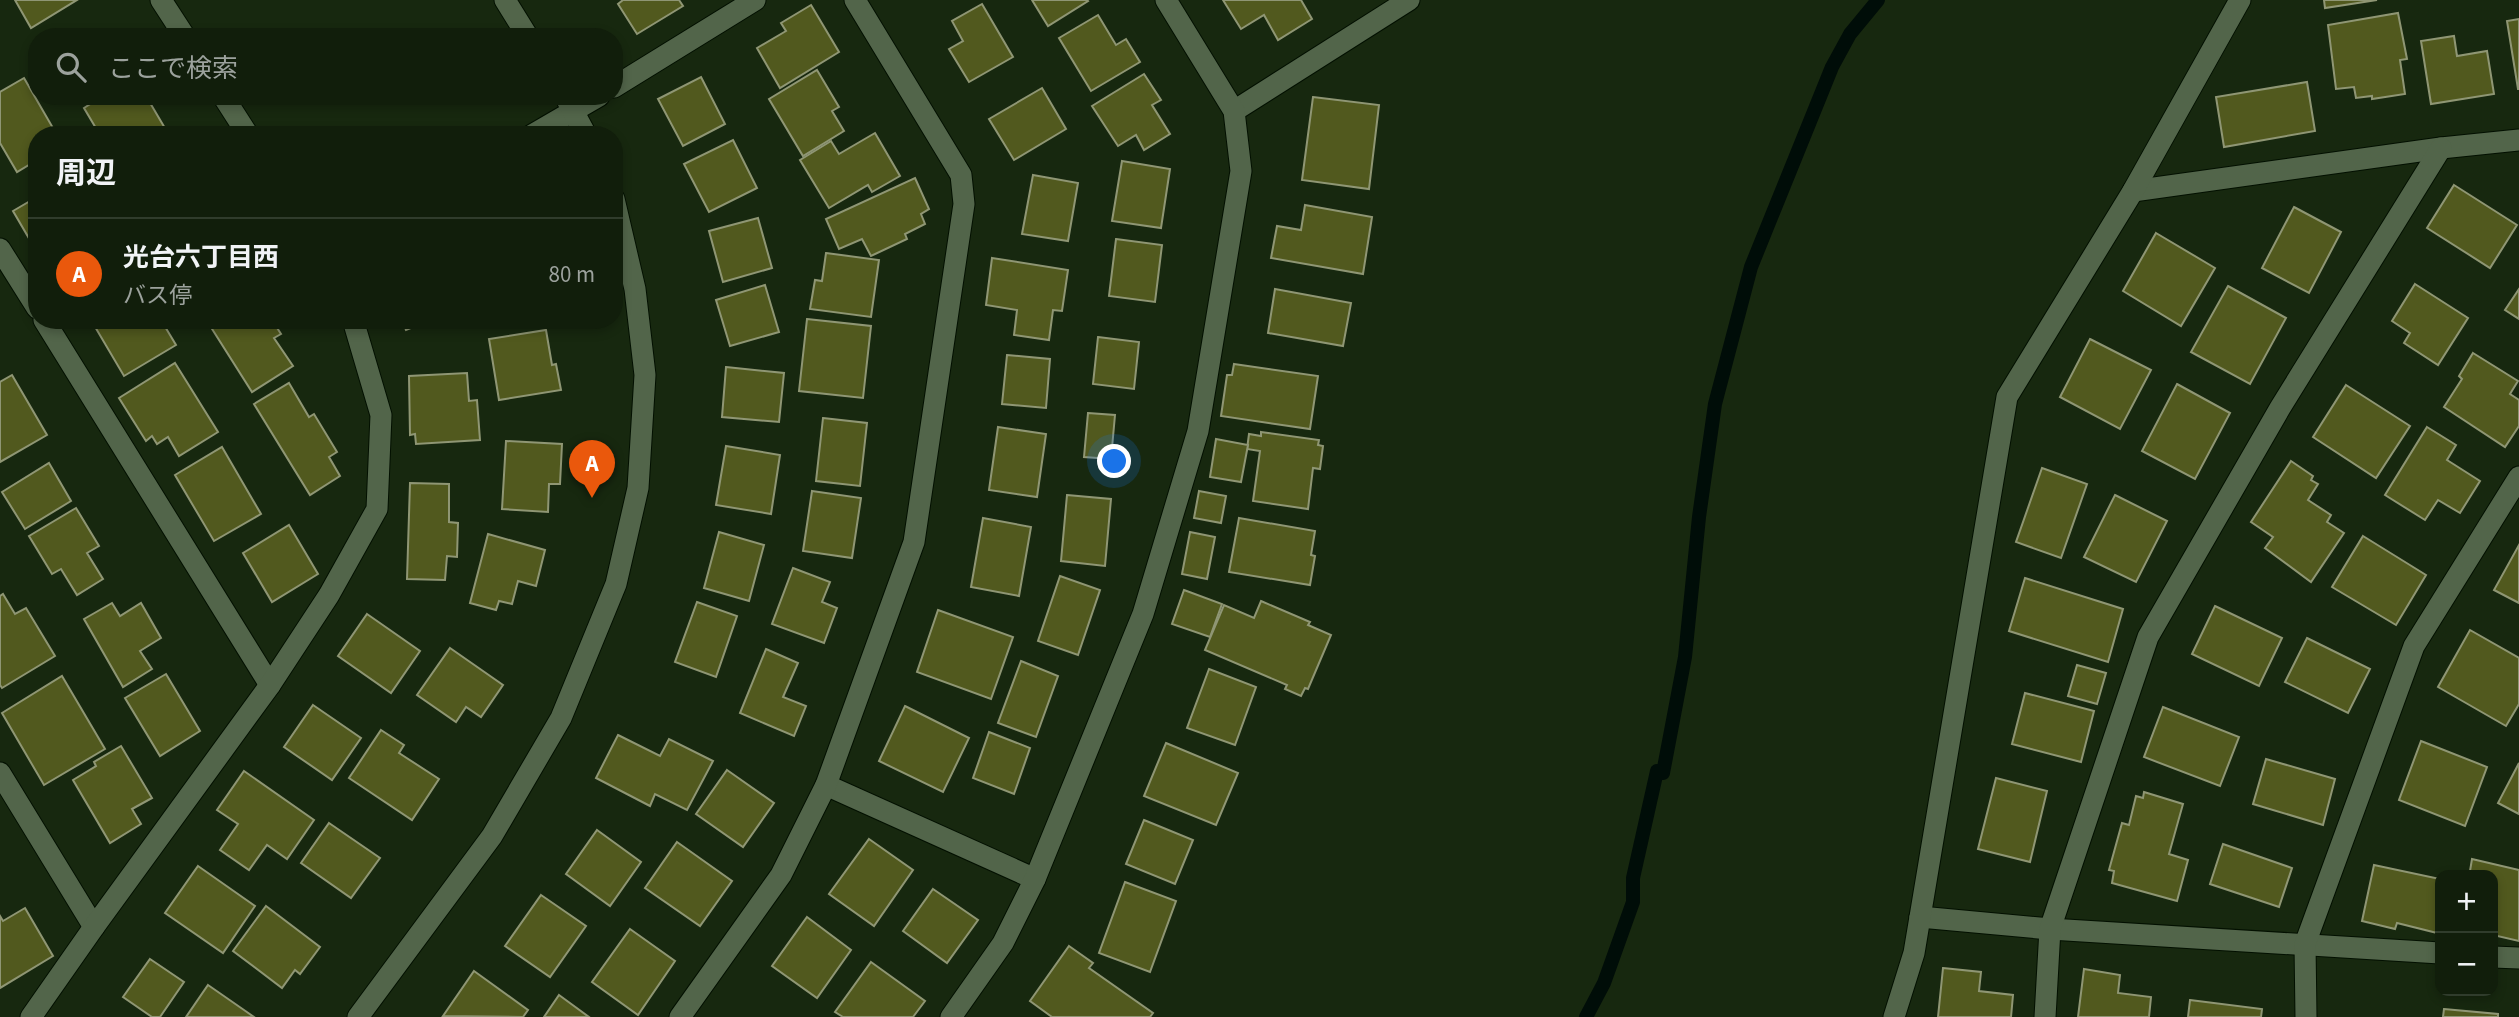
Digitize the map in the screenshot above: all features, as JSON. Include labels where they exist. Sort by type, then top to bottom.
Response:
[{"type":"street","points":[[161,0],[179,28]]},
{"type":"street","points":[[505,0],[522,28]]},
{"type":"street","points":[[623,81],[755,0]]},
{"type":"street","points":[[680,1017],[781,875],[826,785],[914,542],[964,204],[961,175],[855,0]]},
{"type":"street","points":[[951,1017],[1003,943],[1035,879],[1143,614],[1198,431],[1241,172],[1234,111],[1166,0]]},
{"type":"street","points":[[1234,111],[1409,0]]},
{"type":"street","points":[[1894,1017],[1914,953],[2007,397],[2133,191],[2240,0]]},
{"type":"street","points":[[229,105],[242,126]]},
{"type":"street","points":[[543,126],[569,105]]},
{"type":"street","points":[[571,105],[581,126]]},
{"type":"street","points":[[2133,191],[2441,148],[2519,140]]},
{"type":"street","points":[[2045,1017],[2050,929],[2148,638],[2280,408],[2441,148]]},
{"type":"street","points":[[358,1017],[499,824],[561,718],[615,584],[638,488],[645,375],[635,289],[623,238]]},
{"type":"street","points":[[0,249],[28,294]]},
{"type":"street","points":[[50,329],[270,685]]},
{"type":"street","points":[[32,1017],[270,685],[329,595],[377,509],[381,415],[357,329]]},
{"type":"street","points":[[2306,1017],[2305,944],[2414,646],[2519,477]]},
{"type":"street","points":[[0,773],[94,927]]},
{"type":"street","points":[[826,785],[1035,879]]},
{"type":"street","points":[[1920,917],[2050,929],[2435,953]]},
{"type":"street","points":[[2498,957],[2519,958]]},
{"type":"building","points":[[15,0],[77,0],[31,28]]},
{"type":"building","points":[[623,0],[679,0],[683,6],[637,34],[618,4]]},
{"type":"building","points":[[1032,0],[1087,0],[1088,1],[1048,26]]},
{"type":"building","points":[[1223,0],[1301,0],[1312,19],[1278,40],[1264,15],[1241,29]]},
{"type":"building","points":[[2324,0],[2377,0],[2325,8]]},
{"type":"building","points":[[982,4],[1013,57],[969,82],[949,49],[963,41],[952,21]]},
{"type":"building","points":[[811,5],[839,52],[780,88],[757,48],[786,31],[781,23]]},
{"type":"building","points":[[2398,13],[2407,59],[2400,60],[2405,94],[2372,99],[2372,96],[2356,98],[2354,87],[2336,89],[2328,25]]},
{"type":"building","points":[[1098,15],[1116,45],[1126,39],[1140,62],[1091,91],[1059,38]]},
{"type":"building","points":[[2519,19],[2519,89],[2518,89],[2507,21]]},
{"type":"building","points":[[2454,36],[2457,56],[2487,51],[2494,94],[2431,104],[2421,41]]},
{"type":"building","points":[[817,70],[839,107],[832,111],[844,131],[803,156],[769,99]]},
{"type":"building","points":[[1144,74],[1161,100],[1152,105],[1170,134],[1144,150],[1136,135],[1118,146],[1092,106]]},
{"type":"building","points":[[701,77],[725,124],[683,146],[658,99]]},
{"type":"building","points":[[24,78],[28,85],[28,105],[40,105],[52,126],[28,126],[28,165],[17,172],[0,143],[0,92]]},
{"type":"building","points":[[2307,82],[2315,131],[2224,147],[2216,97]]},
{"type":"building","points":[[1042,88],[1066,129],[1014,160],[989,119]]},
{"type":"building","points":[[1313,97],[1379,105],[1369,189],[1302,180]]},
{"type":"building","points":[[89,105],[151,105],[164,126],[95,126],[84,108]]},
{"type":"building","points":[[875,133],[900,176],[872,192],[868,185],[829,208],[800,160],[831,141],[839,154]]},
{"type":"building","points":[[733,140],[757,188],[709,212],[684,164]]},
{"type":"building","points":[[1122,161],[1170,169],[1161,228],[1112,221]]},
{"type":"building","points":[[1033,175],[1078,183],[1068,241],[1022,234]]},
{"type":"building","points":[[915,178],[929,209],[921,214],[925,224],[905,234],[907,239],[871,256],[862,239],[839,249],[826,219]]},
{"type":"building","points":[[2454,185],[2517,225],[2490,268],[2427,228]]},
{"type":"building","points":[[28,202],[28,237],[13,211]]},
{"type":"building","points":[[1305,205],[1372,217],[1363,274],[1271,258],[1277,226],[1301,230]]},
{"type":"building","points":[[2294,207],[2341,232],[2309,293],[2262,268]]},
{"type":"building","points":[[758,218],[772,268],[723,282],[709,231]]},
{"type":"building","points":[[2156,233],[2215,268],[2181,326],[2123,291]]},
{"type":"building","points":[[1116,239],[1162,245],[1155,302],[1109,296]]},
{"type":"building","points":[[826,253],[879,260],[871,317],[810,309],[815,280],[822,281]]},
{"type":"building","points":[[992,258],[1068,270],[1062,311],[1053,310],[1049,340],[1014,335],[1017,310],[986,305]]},
{"type":"building","points":[[2415,284],[2468,318],[2438,365],[2404,343],[2410,333],[2392,321]]},
{"type":"building","points":[[765,285],[779,332],[730,346],[716,300]]},
{"type":"building","points":[[2228,286],[2286,318],[2250,384],[2191,352]]},
{"type":"building","points":[[1275,289],[1351,303],[1343,346],[1268,333]]},
{"type":"building","points":[[2519,289],[2519,319],[2505,310]]},
{"type":"building","points":[[807,319],[871,326],[863,398],[799,391]]},
{"type":"building","points":[[96,329],[166,329],[176,345],[124,376]]},
{"type":"building","points":[[212,329],[278,329],[281,334],[274,338],[293,366],[252,392]]},
{"type":"building","points":[[546,330],[552,365],[556,364],[561,390],[499,400],[489,339]]},
{"type":"building","points":[[1098,337],[1139,342],[1134,389],[1093,384]]},
{"type":"building","points":[[2090,339],[2151,370],[2120,429],[2060,397]]},
{"type":"building","points":[[2473,353],[2518,381],[2510,394],[2519,400],[2519,426],[2505,447],[2444,407],[2462,379],[2459,376]]},
{"type":"building","points":[[1007,355],[1050,359],[1046,408],[1002,404]]},
{"type":"building","points":[[175,363],[218,432],[179,456],[168,437],[157,444],[152,436],[146,441],[119,398]]},
{"type":"building","points":[[1234,364],[1318,376],[1310,429],[1221,416],[1227,375],[1232,375]]},
{"type":"building","points":[[726,367],[784,373],[779,422],[722,417]]},
{"type":"building","points":[[467,373],[469,401],[477,400],[480,440],[416,444],[415,434],[410,435],[409,376]]},
{"type":"building","points":[[12,375],[47,435],[0,462],[0,382]]},
{"type":"building","points":[[289,383],[309,417],[314,414],[337,452],[329,457],[340,476],[310,495],[254,404]]},
{"type":"building","points":[[2177,384],[2230,413],[2195,479],[2142,451]]},
{"type":"building","points":[[2346,385],[2410,426],[2376,478],[2313,437]]},
{"type":"building","points":[[1088,413],[1115,415],[1111,459],[1084,457]]},
{"type":"building","points":[[823,418],[867,423],[860,486],[816,481]]},
{"type":"building","points":[[998,427],[1046,434],[1037,497],[989,490]]},
{"type":"building","points":[[2427,427],[2456,445],[2447,460],[2480,481],[2460,513],[2438,500],[2425,520],[2385,495]]},
{"type":"building","points":[[1261,432],[1319,440],[1318,445],[1323,446],[1320,469],[1313,468],[1308,509],[1253,501],[1260,451],[1247,449],[1249,434],[1261,436]]},
{"type":"building","points":[[1216,439],[1248,445],[1241,482],[1210,477]]},
{"type":"building","points":[[506,441],[562,444],[560,484],[549,484],[548,512],[502,509]]},
{"type":"building","points":[[726,446],[780,455],[771,514],[716,505]]},
{"type":"building","points":[[222,447],[261,514],[214,541],[175,475]]},
{"type":"building","points":[[2291,461],[2313,476],[2311,480],[2318,484],[2308,500],[2331,515],[2327,522],[2344,533],[2311,582],[2265,548],[2273,537],[2251,522]]},
{"type":"building","points":[[49,463],[71,501],[25,529],[2,492]]},
{"type":"building","points":[[2042,468],[2087,484],[2061,558],[2016,542]]},
{"type":"building","points":[[410,483],[449,484],[449,522],[458,523],[457,557],[447,556],[445,580],[407,579]]},
{"type":"building","points":[[812,491],[861,498],[852,558],[803,551]]},
{"type":"building","points":[[1199,491],[1226,496],[1221,523],[1194,518]]},
{"type":"building","points":[[1067,495],[1111,499],[1105,566],[1061,561]]},
{"type":"building","points":[[2115,495],[2167,521],[2136,582],[2084,557]]},
{"type":"building","points":[[76,508],[99,546],[87,553],[103,579],[77,595],[61,569],[52,574],[29,536]]},
{"type":"building","points":[[983,518],[1031,527],[1019,596],[971,587]]},
{"type":"building","points":[[1239,518],[1315,531],[1311,555],[1315,556],[1310,585],[1229,572]]},
{"type":"building","points":[[289,525],[318,574],[272,602],[243,553]]},
{"type":"building","points":[[719,532],[764,545],[749,601],[704,588]]},
{"type":"building","points":[[1190,532],[1215,537],[1207,579],[1182,574]]},
{"type":"building","points":[[488,534],[545,550],[536,586],[518,581],[512,604],[499,601],[496,610],[470,603]]},
{"type":"building","points":[[2363,536],[2426,575],[2396,625],[2332,587]]},
{"type":"building","points":[[2519,545],[2519,603],[2494,590]]},
{"type":"building","points":[[793,568],[830,582],[822,602],[837,608],[824,643],[772,624]]},
{"type":"building","points":[[1060,576],[1100,590],[1078,655],[1038,641]]},
{"type":"building","points":[[2025,578],[2123,609],[2108,662],[2009,631]]},
{"type":"building","points":[[1184,590],[1222,604],[1210,637],[1172,624]]},
{"type":"building","points":[[3,594],[15,614],[26,608],[55,656],[2,688],[0,596]]},
{"type":"building","points":[[1261,601],[1310,622],[1308,625],[1331,635],[1308,689],[1305,688],[1301,696],[1285,689],[1287,685],[1205,650],[1224,605],[1254,618]]},
{"type":"building","points":[[697,602],[737,616],[716,677],[675,662]]},
{"type":"building","points":[[112,603],[120,616],[141,603],[161,638],[140,651],[152,669],[123,687],[84,619]]},
{"type":"building","points":[[2215,606],[2282,638],[2259,686],[2192,654]]},
{"type":"building","points":[[938,610],[1013,637],[991,699],[917,672]]},
{"type":"building","points":[[367,614],[420,651],[391,693],[338,656]]},
{"type":"building","points":[[2470,630],[2519,658],[2519,704],[2506,726],[2438,687]]},
{"type":"building","points":[[2307,638],[2370,669],[2348,713],[2285,682]]},
{"type":"building","points":[[450,648],[503,685],[481,717],[466,707],[456,722],[417,695]]},
{"type":"building","points":[[766,649],[798,663],[783,697],[806,706],[794,736],[740,713]]},
{"type":"building","points":[[1021,661],[1058,676],[1036,737],[998,723]]},
{"type":"building","points":[[2077,665],[2106,673],[2097,704],[2068,696]]},
{"type":"building","points":[[1209,669],[1256,687],[1235,745],[1187,728]]},
{"type":"building","points":[[166,674],[200,731],[160,756],[125,698]]},
{"type":"building","points":[[62,676],[105,749],[44,785],[2,713]]},
{"type":"building","points":[[2025,693],[2094,711],[2081,762],[2012,744]]},
{"type":"building","points":[[313,705],[361,738],[332,780],[284,747]]},
{"type":"building","points":[[905,706],[969,738],[943,792],[879,761]]},
{"type":"building","points":[[2163,707],[2239,737],[2220,786],[2144,757]]},
{"type":"building","points":[[381,730],[404,745],[399,753],[439,779],[412,820],[349,778]]},
{"type":"building","points":[[989,732],[1030,748],[1014,794],[973,778]]},
{"type":"building","points":[[618,735],[660,756],[669,739],[713,761],[687,810],[655,794],[650,806],[596,778]]},
{"type":"building","points":[[2421,741],[2487,767],[2465,826],[2399,800]]},
{"type":"building","points":[[1166,743],[1238,773],[1216,825],[1144,796]]},
{"type":"building","points":[[121,746],[152,798],[132,809],[141,824],[110,843],[73,780],[96,766],[94,762]]},
{"type":"building","points":[[2266,759],[2335,779],[2323,825],[2253,804]]},
{"type":"building","points":[[2519,763],[2519,814],[2498,803]]},
{"type":"building","points":[[727,770],[774,803],[743,847],[696,814]]},
{"type":"building","points":[[244,771],[314,820],[287,859],[267,845],[249,870],[220,850],[238,824],[217,810]]},
{"type":"building","points":[[1996,778],[2047,791],[2030,862],[1978,849]]},
{"type":"building","points":[[2144,792],[2183,804],[2169,854],[2188,860],[2177,901],[2112,883],[2114,871],[2109,870],[2122,823],[2129,825],[2136,796],[2143,798]]},
{"type":"building","points":[[1144,820],[1193,840],[1175,884],[1126,864]]},
{"type":"building","points":[[329,823],[380,858],[351,898],[301,863]]},
{"type":"building","points":[[597,830],[641,862],[610,906],[566,874]]},
{"type":"building","points":[[869,839],[913,870],[874,926],[829,894]]},
{"type":"building","points":[[677,842],[732,881],[700,926],[645,888]]},
{"type":"building","points":[[2223,844],[2292,868],[2279,907],[2210,884]]},
{"type":"building","points":[[2472,859],[2519,870],[2519,941],[2498,936],[2498,870],[2470,870]]},
{"type":"building","points":[[2374,865],[2435,878],[2435,932],[2397,923],[2395,929],[2362,921]]},
{"type":"building","points":[[198,866],[255,906],[223,953],[165,913]]},
{"type":"building","points":[[1125,882],[1176,901],[1150,972],[1099,953]]},
{"type":"building","points":[[933,889],[978,920],[947,963],[903,931]]},
{"type":"building","points":[[541,895],[586,926],[550,977],[505,946]]},
{"type":"building","points":[[266,906],[320,947],[300,974],[295,970],[282,988],[233,951]]},
{"type":"building","points":[[25,908],[53,956],[0,988],[0,916],[3,921]]},
{"type":"building","points":[[807,917],[851,950],[817,998],[772,966]]},
{"type":"building","points":[[630,929],[675,961],[638,1015],[592,982]]},
{"type":"building","points":[[1069,946],[1093,963],[1089,968],[1153,1013],[1150,1017],[1052,1017],[1030,1001]]},
{"type":"building","points":[[150,959],[184,982],[160,1017],[152,1017],[123,997]]},
{"type":"building","points":[[871,962],[925,1001],[913,1017],[843,1017],[835,1012]]},
{"type":"building","points":[[1943,968],[1981,972],[1979,991],[2013,995],[2011,1017],[1938,1017]]},
{"type":"building","points":[[2084,969],[2120,975],[2118,993],[2151,997],[2149,1017],[2078,1017]]},
{"type":"building","points":[[474,971],[528,1010],[523,1017],[443,1016]]},
{"type":"building","points":[[208,985],[244,1010],[254,1017],[186,1017]]},
{"type":"building","points":[[559,995],[589,1017],[544,1017]]},
{"type":"building","points":[[2190,1000],[2262,1009],[2261,1017],[2188,1017]]},
{"type":"building","points":[[2444,1009],[2498,1014],[2498,1017],[2443,1017]]},
{"type":"waterway","points":[[1586,1017],[1604,983],[1633,902],[1633,878],[1657,771],[1663,773],[1685,657],[1699,517],[1715,404],[1751,267],[1832,67],[1850,34],[1878,0]]},
{"type":"place","name":"光台六丁目西","points":[[592,498]]}]
